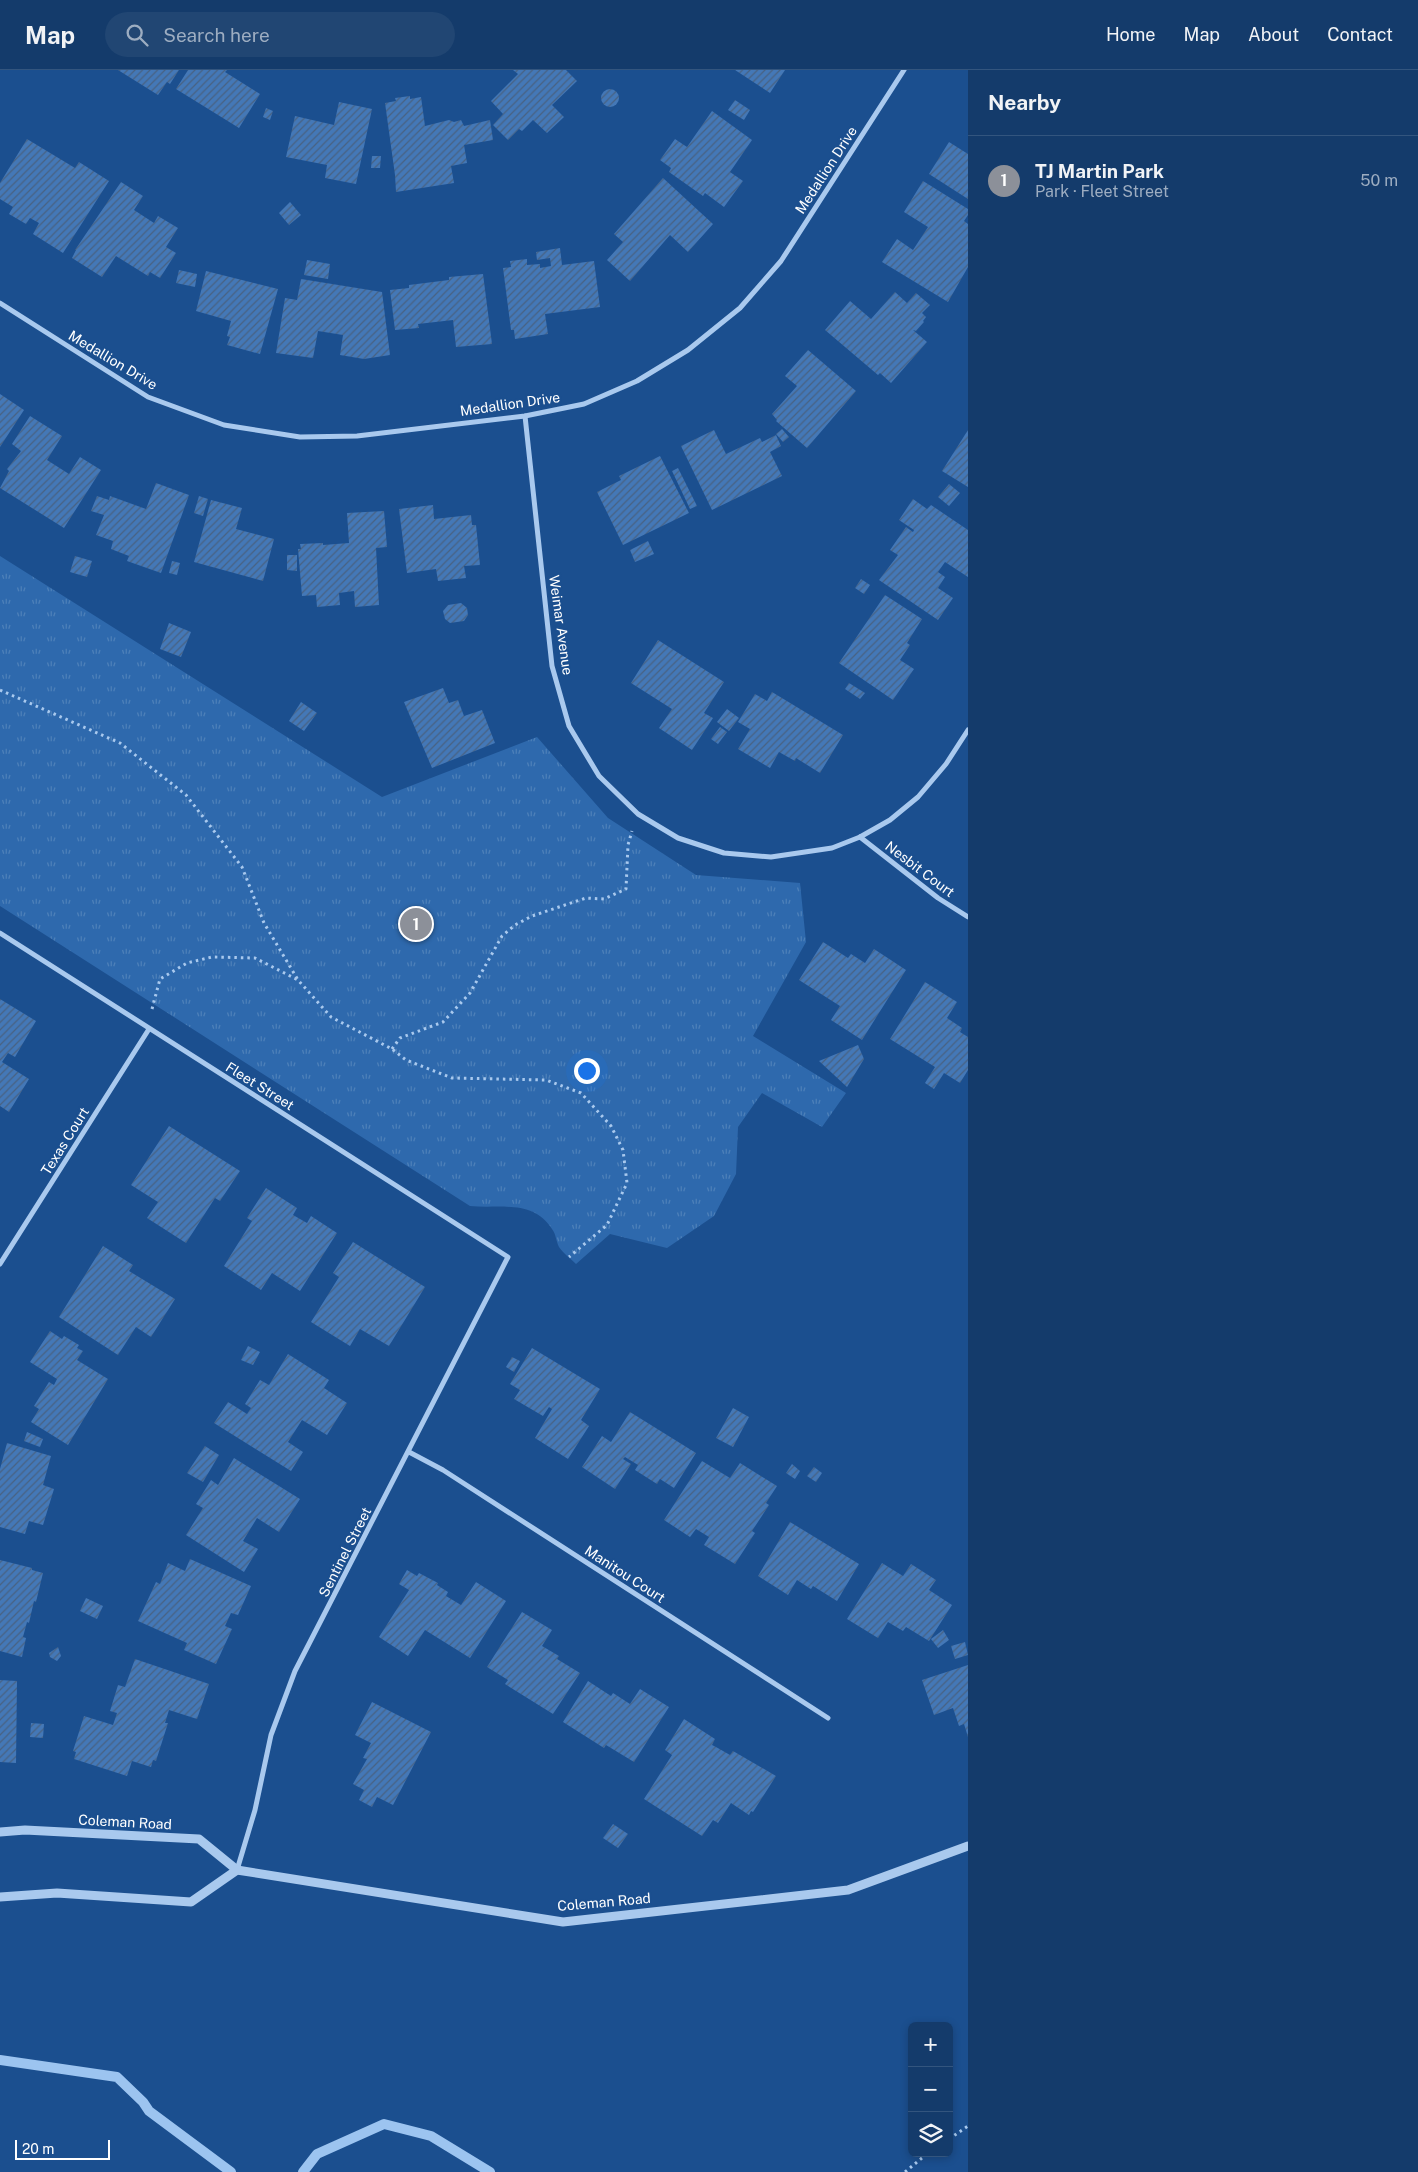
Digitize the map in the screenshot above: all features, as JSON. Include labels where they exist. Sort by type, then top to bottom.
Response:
[{"type":"street","name":"Medallion Drive","points":[[0,303],[148,397],[224,426],[300,437],[357,436],[525,416],[584,404],[637,381],[688,350],[740,308],[781,261],[904,70]]},
{"type":"street","name":"Weimar Avenue","points":[[525,416],[552,666],[569,726],[599,776],[638,814],[678,838],[724,853],[771,857],[832,848],[860,837],[890,820],[918,797],[946,764],[968,730]]},
{"type":"street","name":"Nesbit Court","points":[[860,837],[938,898],[968,917]]},
{"type":"street","name":"Fleet Street","points":[[0,933],[508,1257]]},
{"type":"street","name":"Texas Court","points":[[0,1264],[149,1029]]},
{"type":"street","name":"Sentinel Street","points":[[237,1870],[255,1810],[271,1735],[295,1671],[508,1257]]},
{"type":"street","name":"Manitou Court","points":[[409,1452],[443,1470],[828,1718]]},
{"type":"street","name":"Coleman Road","points":[[0,1832],[25,1830],[198,1839],[237,1870],[563,1922],[848,1890],[968,1846]]},
{"type":"street","points":[[0,1897],[57,1893],[191,1902],[237,1870]]},
{"type":"path","points":[[0,690],[120,743],[186,795],[242,868],[264,923],[298,980],[331,1017],[392,1049],[406,1060],[452,1078],[546,1080],[581,1093],[611,1126],[623,1150],[627,1183],[607,1225],[569,1257]]},
{"type":"path","points":[[392,1049],[400,1038],[443,1022],[470,993],[502,936],[515,925],[532,916],[586,898],[604,899],[626,889],[628,845],[638,814]]},
{"type":"path","points":[[149,1029],[152,1007],[160,979],[187,963],[212,957],[255,958],[298,980]]},
{"type":"path","points":[[953,2136],[968,2126]]},
{"type":"path","points":[[904,2172],[923,2157]]},
{"type":"green space","points":[[0,556],[382,797],[537,737],[608,818],[696,875],[800,883],[806,942],[753,1036],[846,1093],[822,1127],[762,1093],[738,1127],[736,1174],[714,1216],[667,1248],[610,1234],[576,1264],[559,1247],[552,1229],[535,1213],[515,1207],[470,1206],[0,906]]},
{"type":"building","points":[[118,70],[179,70],[170,84],[167,82],[158,95]]},
{"type":"building","points":[[188,70],[227,70],[225,72],[260,94],[239,128],[176,89]]},
{"type":"building","points":[[513,70],[566,70],[577,81],[552,105],[564,117],[547,133],[533,120],[522,131],[519,129],[508,140],[493,125],[503,114],[491,101],[518,74]]},
{"type":"building","points":[[735,70],[785,70],[770,93]]},
{"type":"building","points":[[606,89],[614,89],[619,94],[617,105],[606,107],[601,102],[601,94]]},
{"type":"building","points":[[410,96],[410,99],[421,97],[425,126],[449,120],[454,122],[461,120],[464,126],[490,120],[493,140],[464,145],[467,163],[451,166],[454,183],[396,192],[385,103],[396,101],[395,98]]},
{"type":"building","points":[[735,100],[750,110],[744,120],[728,110]]},
{"type":"building","points":[[339,102],[372,109],[356,184],[325,178],[327,165],[286,157],[295,116],[334,125]]},
{"type":"building","points":[[266,108],[273,111],[270,120],[263,117]]},
{"type":"building","points":[[712,111],[752,140],[730,172],[743,181],[724,207],[705,193],[703,196],[669,172],[671,168],[660,160],[675,139],[687,147]]},
{"type":"building","points":[[27,139],[75,168],[79,162],[109,181],[63,253],[33,234],[39,223],[30,218],[26,224],[9,214],[13,207],[0,199],[0,183]]},
{"type":"building","points":[[949,142],[968,154],[968,199],[929,174]]},
{"type":"building","points":[[372,156],[381,156],[380,168],[371,168]]},
{"type":"building","points":[[663,178],[713,224],[688,252],[670,235],[630,281],[607,260],[623,242],[614,234]]},
{"type":"building","points":[[923,181],[968,209],[968,215],[964,221],[968,224],[968,267],[948,302],[882,262],[897,239],[913,250],[928,227],[904,212]]},
{"type":"building","points":[[121,182],[143,196],[134,210],[154,223],[158,216],[178,228],[166,247],[176,253],[160,278],[150,272],[148,276],[116,256],[102,277],[72,258],[75,250]]},
{"type":"building","points":[[290,202],[301,215],[289,225],[279,213]]},
{"type":"building","points":[[560,248],[562,265],[594,261],[600,307],[545,314],[548,334],[515,339],[514,330],[511,330],[503,268],[511,267],[510,261],[527,259],[527,265],[540,264],[540,268],[551,266],[550,258],[537,260],[536,252]]},
{"type":"building","points":[[307,260],[330,264],[328,279],[304,275]]},
{"type":"building","points":[[179,270],[197,274],[195,287],[176,283]]},
{"type":"building","points":[[206,271],[278,289],[260,354],[227,345],[230,337],[227,336],[231,321],[196,311]]},
{"type":"building","points":[[483,274],[492,344],[456,347],[453,320],[418,324],[419,328],[395,330],[390,290],[409,288],[409,285],[449,280],[449,277]]},
{"type":"building","points":[[301,279],[382,292],[390,355],[364,359],[340,355],[343,335],[318,331],[313,358],[276,353],[285,298],[297,300]]},
{"type":"building","points":[[895,292],[907,303],[916,293],[930,305],[922,313],[926,317],[924,322],[916,331],[913,330],[927,342],[891,383],[880,373],[878,375],[825,330],[850,301],[871,319]]},
{"type":"building","points":[[808,350],[856,391],[807,448],[776,421],[772,414],[797,386],[785,376]]},
{"type":"building","points":[[0,394],[24,410],[0,447]]},
{"type":"building","points":[[30,416],[62,436],[47,460],[69,474],[80,457],[101,470],[64,528],[0,488],[9,471],[7,469],[21,451],[12,444]]},
{"type":"building","points":[[782,429],[789,437],[783,442],[776,434]]},
{"type":"building","points":[[714,430],[726,454],[760,438],[762,442],[776,435],[781,446],[770,452],[782,476],[712,510],[681,446]]},
{"type":"building","points":[[968,430],[968,487],[942,471]]},
{"type":"building","points":[[660,456],[689,513],[623,545],[597,492],[621,480],[619,476]]},
{"type":"building","points":[[678,468],[697,506],[690,509],[672,471]]},
{"type":"building","points":[[156,483],[189,495],[161,573],[127,561],[129,556],[111,549],[113,541],[96,535],[104,515],[91,511],[97,496],[109,500],[110,496],[146,509]]},
{"type":"building","points":[[949,484],[960,493],[949,506],[938,497]]},
{"type":"building","points":[[199,496],[208,499],[203,516],[194,513]]},
{"type":"building","points":[[913,499],[927,509],[931,505],[968,530],[968,577],[945,562],[938,572],[945,577],[938,588],[953,598],[938,620],[879,580],[898,555],[890,550],[906,527],[913,532],[914,530],[899,520]]},
{"type":"building","points":[[211,500],[242,508],[236,529],[274,539],[263,581],[194,562]]},
{"type":"building","points":[[433,505],[434,519],[471,515],[472,525],[476,525],[480,565],[464,566],[466,578],[438,581],[436,569],[407,573],[399,509]]},
{"type":"building","points":[[384,511],[387,547],[376,548],[379,605],[355,607],[354,591],[339,593],[340,605],[317,607],[316,595],[302,596],[298,549],[301,549],[300,544],[349,543],[347,513]]},
{"type":"building","points":[[648,541],[654,554],[635,562],[630,550]]},
{"type":"building","points":[[287,555],[297,555],[297,571],[287,570]]},
{"type":"building","points":[[75,556],[92,561],[87,577],[70,572]]},
{"type":"building","points":[[172,561],[180,563],[177,575],[169,573]]},
{"type":"building","points":[[861,579],[870,585],[864,594],[855,588]]},
{"type":"building","points":[[885,595],[922,619],[907,643],[910,645],[900,660],[914,669],[893,700],[839,663]]},
{"type":"building","points":[[461,603],[467,608],[468,615],[464,621],[450,623],[445,619],[443,611],[448,605]]},
{"type":"building","points":[[169,623],[191,632],[181,657],[160,649]]},
{"type":"building","points":[[658,640],[724,682],[704,713],[713,718],[692,750],[659,728],[672,709],[631,683]]},
{"type":"building","points":[[849,683],[865,693],[860,699],[845,689]]},
{"type":"building","points":[[443,688],[449,703],[458,700],[464,716],[482,710],[495,743],[432,768],[404,702]]},
{"type":"building","points":[[772,692],[843,735],[820,773],[796,758],[795,761],[779,752],[770,768],[738,749],[750,729],[738,722],[755,694],[767,701]]},
{"type":"building","points":[[301,702],[317,713],[304,731],[289,721]]},
{"type":"building","points":[[727,709],[739,718],[729,731],[717,722]]},
{"type":"building","points":[[720,727],[727,732],[718,744],[711,739]]},
{"type":"building","points":[[823,942],[848,958],[851,954],[865,963],[874,949],[906,970],[862,1040],[831,1020],[840,1006],[799,980]]},
{"type":"building","points":[[925,982],[957,1002],[947,1018],[962,1028],[960,1032],[968,1037],[968,1070],[960,1083],[944,1073],[934,1089],[925,1083],[935,1067],[890,1039]]},
{"type":"building","points":[[0,999],[36,1021],[15,1057],[8,1053],[2,1062],[29,1079],[9,1112],[0,1106]]},
{"type":"building","points":[[858,1045],[864,1059],[847,1087],[819,1061]]},
{"type":"building","points":[[169,1126],[240,1171],[220,1201],[215,1198],[186,1243],[147,1218],[158,1202],[131,1185]]},
{"type":"building","points":[[266,1188],[297,1208],[293,1215],[307,1223],[311,1216],[337,1233],[300,1291],[272,1273],[261,1290],[224,1266],[252,1221],[247,1218]]},
{"type":"building","points":[[353,1242],[425,1287],[389,1346],[360,1329],[350,1346],[311,1322],[339,1277],[333,1273]]},
{"type":"building","points":[[103,1246],[133,1265],[129,1271],[175,1299],[151,1337],[136,1327],[118,1355],[59,1317]]},
{"type":"building","points":[[50,1331],[62,1339],[64,1336],[79,1345],[77,1348],[83,1351],[77,1360],[108,1379],[68,1445],[31,1422],[39,1409],[34,1406],[49,1382],[54,1385],[57,1379],[30,1362]]},
{"type":"building","points":[[248,1346],[260,1352],[253,1365],[241,1360]]},
{"type":"building","points":[[532,1348],[600,1389],[581,1420],[589,1426],[568,1459],[535,1438],[552,1409],[549,1407],[543,1416],[514,1399],[520,1390],[510,1384]]},
{"type":"building","points":[[288,1354],[329,1380],[324,1388],[347,1403],[327,1435],[302,1420],[288,1442],[303,1452],[291,1471],[214,1423],[228,1402],[247,1414],[251,1408],[245,1404],[260,1380],[269,1385]]},
{"type":"building","points":[[512,1357],[520,1361],[514,1372],[506,1367]]},
{"type":"building","points":[[733,1408],[749,1417],[733,1447],[716,1438]]},
{"type":"building","points":[[630,1412],[696,1453],[674,1488],[660,1479],[657,1484],[635,1470],[638,1465],[625,1457],[623,1459],[631,1464],[615,1489],[582,1467],[602,1436],[611,1442]]},
{"type":"building","points":[[27,1432],[43,1439],[40,1447],[24,1441]]},
{"type":"building","points":[[7,1443],[51,1456],[43,1485],[54,1489],[43,1525],[29,1521],[25,1534],[0,1527],[0,1469]]},
{"type":"building","points":[[205,1446],[219,1455],[203,1482],[187,1473]]},
{"type":"building","points":[[234,1458],[300,1499],[279,1532],[257,1518],[243,1541],[258,1549],[244,1572],[186,1535],[203,1508],[196,1504],[211,1480],[218,1485]]},
{"type":"building","points":[[702,1461],[730,1478],[740,1463],[777,1486],[766,1503],[769,1505],[752,1531],[755,1533],[735,1564],[704,1545],[709,1537],[696,1529],[690,1537],[664,1520]]},
{"type":"building","points":[[792,1464],[800,1471],[795,1479],[786,1473]]},
{"type":"building","points":[[814,1467],[822,1473],[816,1482],[807,1476]]},
{"type":"building","points":[[790,1522],[859,1564],[837,1601],[813,1586],[811,1589],[797,1580],[788,1595],[758,1576]]},
{"type":"building","points":[[190,1559],[251,1586],[238,1615],[231,1613],[225,1626],[232,1629],[216,1664],[184,1650],[187,1643],[138,1621],[156,1582],[160,1584],[168,1563],[185,1571]]},
{"type":"building","points":[[0,1560],[32,1568],[32,1570],[43,1573],[36,1602],[34,1601],[29,1623],[27,1622],[23,1637],[26,1638],[22,1657],[0,1651]]},
{"type":"building","points":[[882,1563],[903,1576],[911,1564],[936,1580],[929,1590],[952,1605],[929,1641],[906,1627],[903,1631],[888,1622],[878,1638],[847,1619]]},
{"type":"building","points":[[407,1570],[417,1576],[419,1573],[438,1583],[437,1585],[448,1592],[446,1596],[461,1605],[476,1582],[506,1601],[470,1658],[425,1630],[408,1656],[379,1637],[409,1590],[399,1584]]},
{"type":"building","points":[[86,1598],[103,1606],[97,1619],[80,1611]]},
{"type":"building","points":[[522,1612],[552,1630],[542,1646],[559,1656],[557,1659],[580,1673],[553,1714],[505,1684],[508,1680],[487,1667]]},
{"type":"building","points":[[943,1630],[949,1640],[938,1648],[931,1639]]},
{"type":"building","points":[[965,1642],[968,1655],[955,1659],[951,1646]]},
{"type":"building","points":[[58,1647],[61,1656],[57,1661],[50,1657],[49,1653]]},
{"type":"building","points":[[135,1659],[209,1684],[197,1719],[169,1710],[165,1723],[168,1723],[156,1761],[153,1760],[151,1767],[132,1761],[127,1776],[74,1759],[76,1752],[73,1751],[84,1716],[113,1725],[117,1713],[110,1711],[118,1685],[125,1687]]},
{"type":"building","points":[[968,1665],[968,1737],[964,1724],[959,1726],[953,1708],[934,1715],[922,1680]]},
{"type":"building","points":[[0,1680],[17,1681],[16,1763],[0,1762]]},
{"type":"building","points":[[588,1681],[611,1696],[613,1693],[630,1704],[640,1689],[669,1707],[634,1762],[606,1745],[604,1748],[563,1722]]},
{"type":"building","points":[[372,1702],[431,1732],[393,1805],[377,1797],[372,1807],[359,1800],[364,1790],[353,1784],[367,1759],[363,1758],[371,1743],[355,1735]]},
{"type":"building","points":[[684,1719],[715,1739],[712,1745],[730,1755],[733,1751],[776,1776],[753,1812],[751,1811],[749,1815],[731,1803],[718,1823],[713,1820],[702,1836],[644,1799],[672,1755],[665,1750]]},
{"type":"building","points":[[31,1723],[44,1724],[43,1738],[30,1737]]},
{"type":"building","points":[[613,1824],[628,1834],[618,1848],[603,1838]]},
{"type":"waterway","points":[[0,2060],[117,2077],[143,2102],[149,2111],[231,2172]]},
{"type":"waterway","points":[[303,2172],[317,2154],[384,2124],[431,2136],[490,2172]]},
{"type":"place","name":"TJ Martin Park","points":[[416,924]]}]
